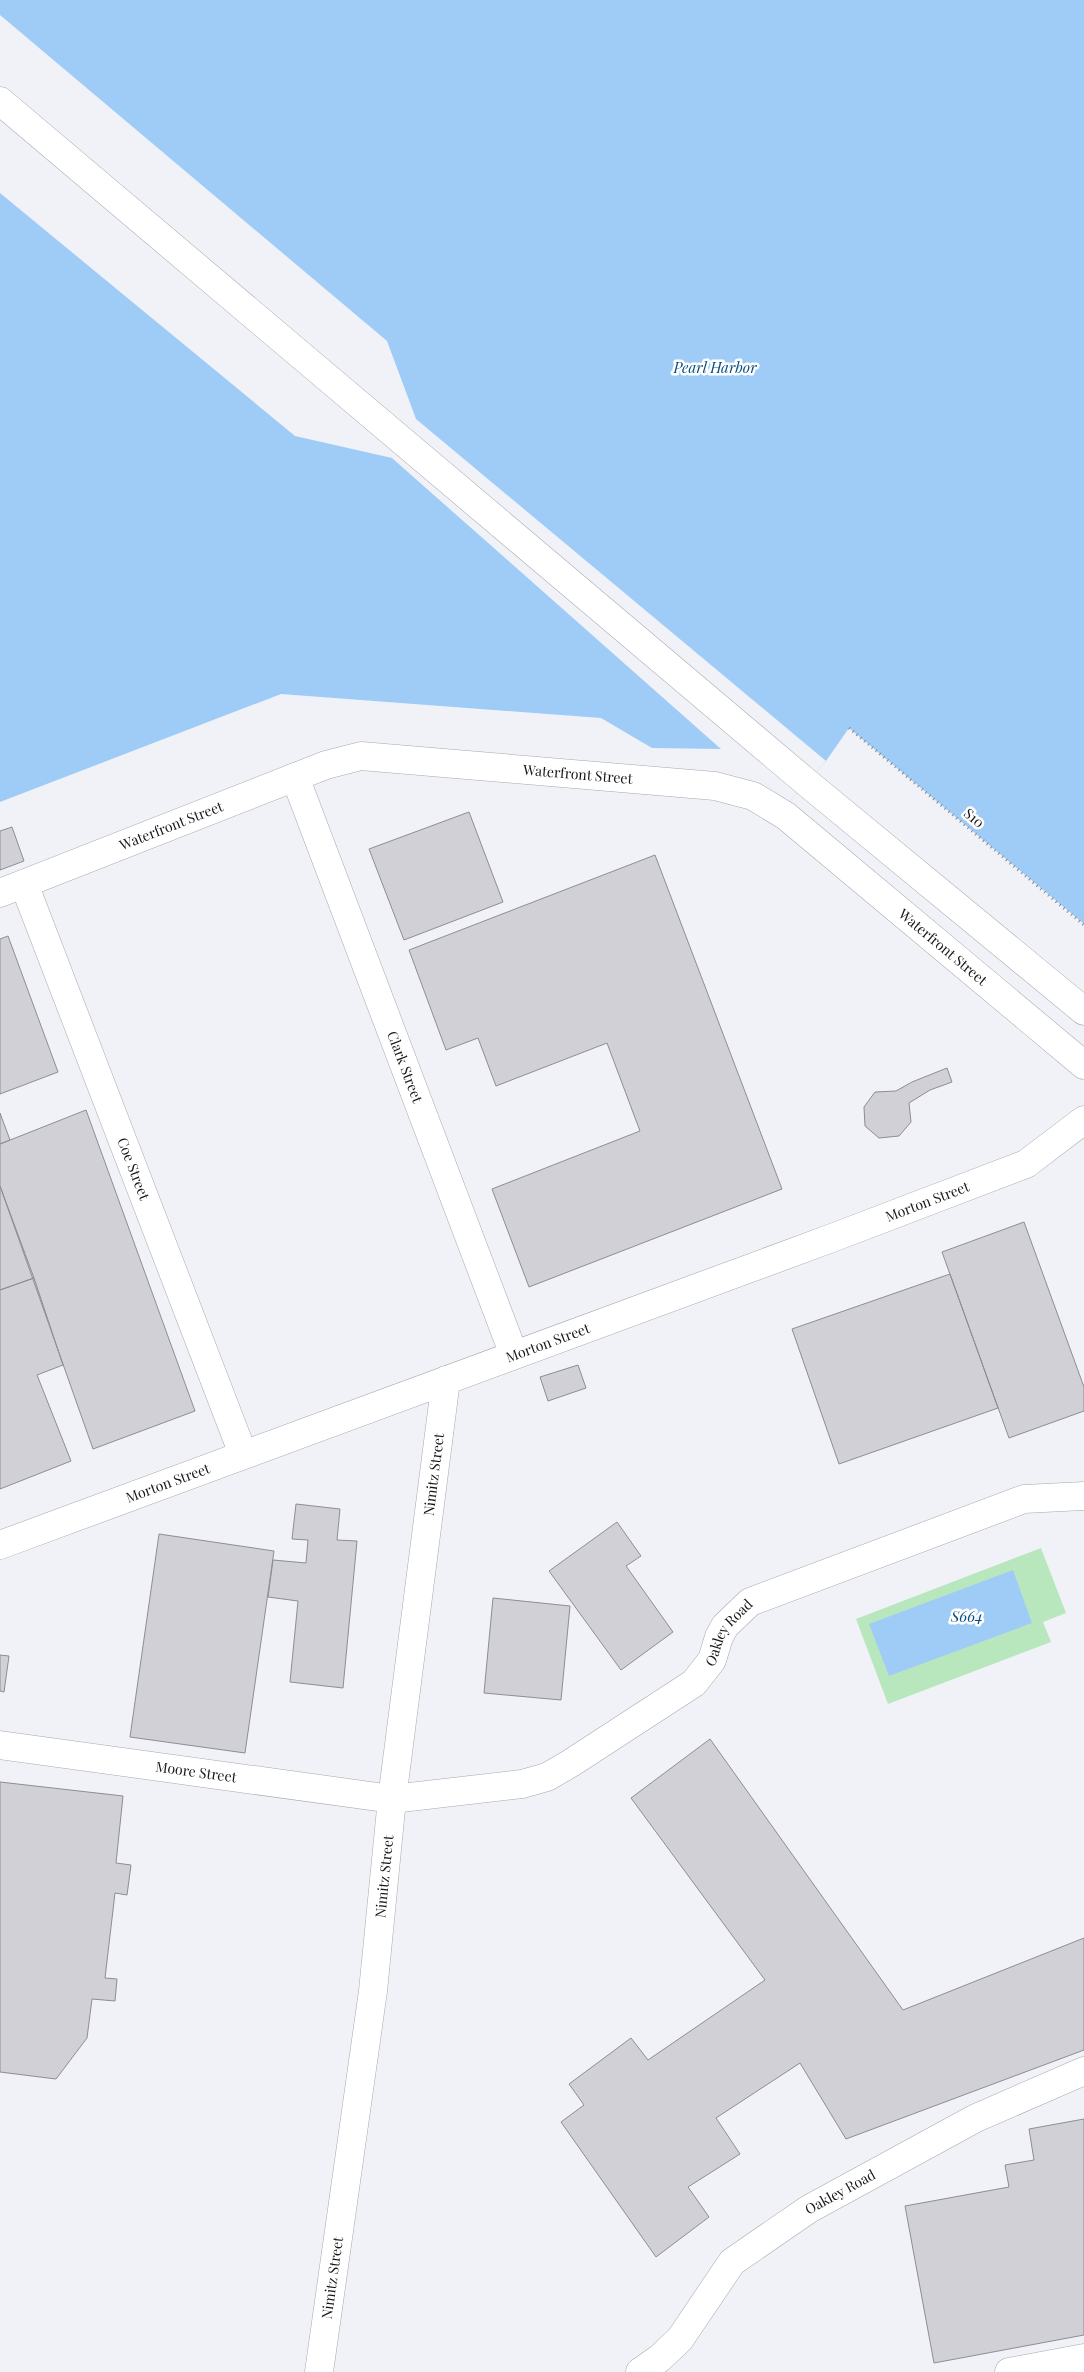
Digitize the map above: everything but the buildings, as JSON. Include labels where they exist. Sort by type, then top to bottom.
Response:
[{"type":"lane","points":[[0,102],[798,776],[1084,1011]]},
{"type":"lane","name":"Waterfront Street","points":[[12,889],[326,765],[361,756],[715,786],[753,796],[786,816],[1084,1065]]},
{"type":"lane","name":"Clark Street","points":[[295,777],[514,1355]]},
{"type":"lane","name":"Coe Street","points":[[12,889],[243,1454]]},
{"type":"lane","name":"Morton Street","points":[[0,1545],[832,1238],[1026,1164],[1084,1120]]},
{"type":"lane","name":"Nimitz Street","points":[[319,2372],[373,1991],[392,1799],[446,1380]]},
{"type":"lane","name":"Oakley Road","points":[[392,1799],[522,1784],[547,1777],[694,1683],[712,1660],[719,1637],[725,1626],[750,1602],[1024,1500],[1084,1496]]},
{"type":"lane","name":"Moore Street","points":[[0,1745],[392,1799]]},
{"type":"lane","name":"Oakley Road","points":[[640,2372],[660,2358],[680,2339],[732,2262],[801,2214],[976,2118],[1084,2071]]},
{"type":"lane","points":[[1009,2372],[1084,2358]]},
{"type":"path","name":"S10","points":[[849,728],[1084,925]]},
{"type":"green space","points":[[1041,1548],[1066,1613],[1043,1622],[1051,1642],[888,1704],[856,1619]]},
{"type":"water","name":"Pearl Harbor","points":[[0,0],[1084,0],[1084,924],[849,728],[826,761],[789,802],[722,749],[652,748],[601,718],[281,694],[0,802]]},
{"type":"water","name":"S664","points":[[1013,1570],[1032,1623],[889,1676],[869,1624]]},
{"type":"pier","points":[[0,15],[387,341],[416,419],[826,761],[789,802],[721,749],[392,458],[295,436],[0,193]]}]
